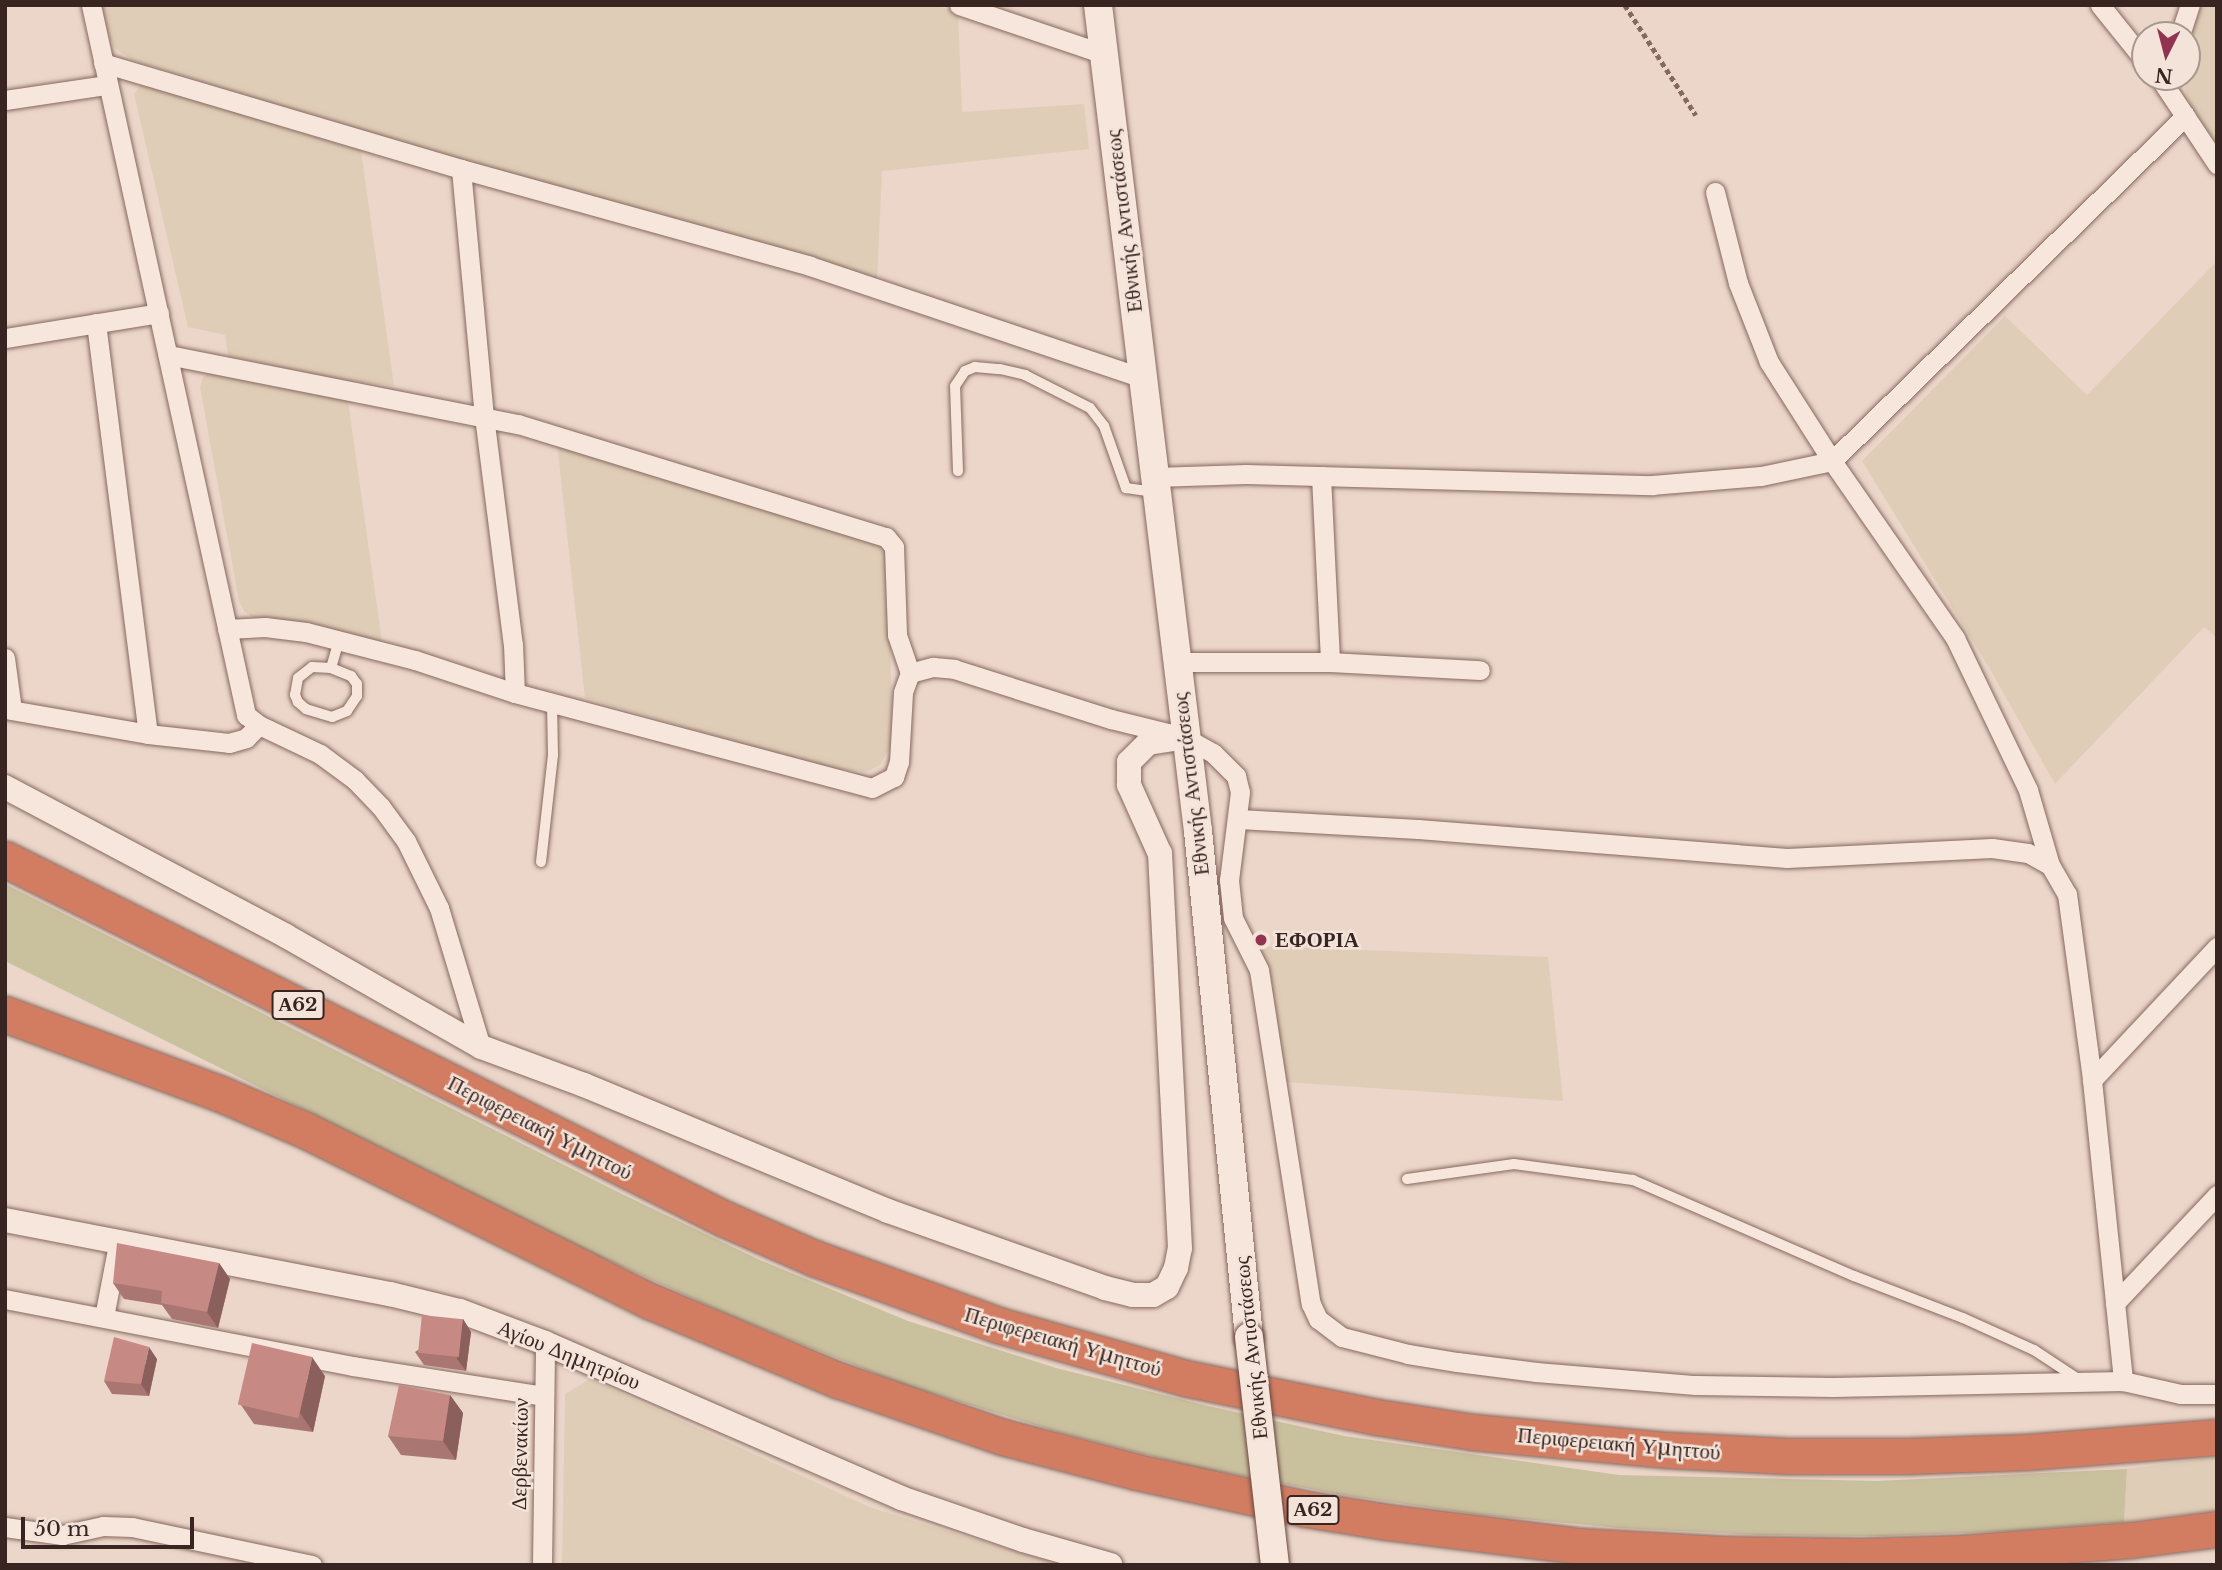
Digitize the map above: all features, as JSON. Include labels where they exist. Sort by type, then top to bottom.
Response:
[{"type":"highway","name":"Περιφερειακή Υμηττού","points":[[5,859],[725,1219],[905,1293],[1105,1357],[1185,1378],[1377,1417],[1571,1443],[1788,1456],[2027,1452],[2217,1437]]},
{"type":"highway","name":"Α62","points":[[5,1014],[221,1094],[281,1120],[652,1302],[838,1380],[1003,1437],[1137,1472],[1307,1509],[1387,1522],[1578,1546],[1723,1554],[1860,1556],[1961,1553],[2131,1540],[2217,1529]]},
{"type":"highway","points":[[2146,1442],[2217,1428]]},
{"type":"main road","name":"Εθνικής Αντιστάσεως","points":[[1098,5],[1184,737],[1198,831],[1275,1565]]},
{"type":"street","points":[[91,5],[246,715],[259,725],[320,754],[355,780],[382,807],[406,842],[439,908],[481,1047]]},
{"type":"street","points":[[960,5],[1104,54]]},
{"type":"street","points":[[2099,5],[2131,44]]},
{"type":"street","points":[[103,63],[461,169],[810,267],[1143,378]]},
{"type":"street","points":[[5,100],[107,85]]},
{"type":"street","points":[[2174,91],[2185,116],[2217,164]]},
{"type":"street","points":[[1156,485],[1203,474],[1664,484],[1761,476],[1832,461],[2185,116]]},
{"type":"street","points":[[461,169],[484,416],[513,644],[514,693]]},
{"type":"street","points":[[1715,192],[1738,283],[1769,362],[1832,461],[1955,638],[2028,790],[2050,865],[2067,894],[2092,1080],[2123,1381]]},
{"type":"street","points":[[5,338],[159,313]]},
{"type":"street","points":[[96,323],[148,734]]},
{"type":"street","points":[[168,355],[484,416],[886,537],[894,547],[897,635],[910,673],[903,692],[897,770],[894,777],[884,785],[872,788],[514,693],[415,660],[339,640],[306,632],[265,627],[227,629]]},
{"type":"street","points":[[1321,476],[1330,662]]},
{"type":"street","points":[[5,658],[9,709],[148,734],[229,743],[246,738],[259,725]]},
{"type":"street","points":[[1177,662],[1330,662],[1480,670]]},
{"type":"street","points":[[910,673],[933,667],[954,669],[1111,719],[1184,737],[1219,757],[1236,776],[1240,792],[1239,819],[1229,880],[1233,918],[1259,970],[1307,1283],[1318,1319],[1342,1337],[1408,1354],[1618,1380],[1695,1385],[1833,1388],[2123,1381],[2180,1394],[2217,1394]]},
{"type":"street","points":[[5,787],[286,936],[481,1047],[584,1085],[888,1211],[1105,1288],[1133,1295],[1153,1295],[1167,1287],[1176,1268],[1180,1248],[1160,853],[1129,785],[1129,762],[1148,743],[1184,737]]},
{"type":"street","points":[[1239,819],[1418,829],[1787,858],[1992,848],[2028,853],[2050,865]]},
{"type":"street","points":[[2092,1080],[2217,947]]},
{"type":"street","points":[[2115,1303],[2217,1195]]},
{"type":"street","name":"Αγίου Δημητρίου","points":[[5,1220],[118,1244],[410,1298],[460,1311],[545,1343],[901,1498],[1023,1540],[1110,1565]]},
{"type":"street","points":[[104,1317],[118,1244]]},
{"type":"street","points":[[5,1299],[353,1366],[544,1396]]},
{"type":"street","name":"Δερβενακίων","points":[[542,1565],[545,1343]]},
{"type":"street","points":[[5,1527],[62,1535],[103,1526],[132,1527],[312,1565]]},
{"type":"lane","points":[[958,471],[955,386],[965,371],[975,367],[1025,374],[1090,408],[1104,426],[1126,488],[1156,485]]},
{"type":"lane","points":[[331,668],[339,640]]},
{"type":"lane","points":[[312,667],[331,668],[351,676],[356,684],[357,696],[347,711],[332,717],[306,709],[295,695],[298,678],[304,671],[312,667]]},
{"type":"lane","points":[[541,862],[553,755],[552,702]]},
{"type":"lane","points":[[1407,1179],[1514,1164],[1633,1180],[1844,1272],[1963,1318],[2034,1350],[2081,1381]]},
{"type":"path","points":[[1625,5],[1651,41],[1696,115]]},
{"type":"shaded area","points":[[102,5],[936,5],[958,13],[962,112],[1084,104],[1089,149],[882,171],[877,280],[376,136],[132,60],[115,48],[108,34]]},
{"type":"shaded area","points":[[2201,5],[2217,5],[2217,143],[2191,107],[2186,91],[2201,91],[2201,21],[2196,21]]},
{"type":"shaded area","points":[[142,84],[361,151],[394,386],[336,379],[228,356],[225,335],[188,327],[134,94]]},
{"type":"shaded area","points":[[2217,261],[2217,638],[2204,627],[2055,784],[1988,666],[1862,461],[2005,316],[2087,395]]},
{"type":"shaded area","points":[[210,372],[348,401],[382,642],[256,620],[244,611],[239,601],[200,387],[203,378]]},
{"type":"shaded area","points":[[557,443],[879,546],[886,557],[889,577],[892,729],[890,747],[880,765],[866,772],[824,767],[585,698]]},
{"type":"shaded area","points":[[5,884],[622,1194],[760,1260],[908,1321],[1056,1368],[1344,1436],[1619,1475],[1877,1481],[2127,1469],[2124,1522],[2011,1531],[1882,1536],[1759,1535],[1620,1528],[1481,1515],[1343,1495],[1195,1467],[1062,1433],[905,1385],[734,1317],[597,1255],[5,961]]},
{"type":"shaded area","points":[[1255,946],[1548,957],[1563,1101],[1285,1082]]},
{"type":"shaded area","points":[[590,1379],[872,1508],[1060,1565],[562,1565],[565,1394]]},
{"type":"shaded area","points":[[2217,1457],[2217,1510],[2124,1522],[2127,1469]]},
{"type":"building","points":[[117,1243],[219,1263],[207,1312],[161,1303],[162,1291],[113,1283]]},
{"type":"building","points":[[422,1315],[463,1319],[459,1357],[418,1353]]},
{"type":"building","points":[[114,1337],[149,1347],[141,1384],[104,1381]]},
{"type":"building","points":[[252,1343],[312,1357],[298,1418],[238,1404]]},
{"type":"building","points":[[399,1385],[450,1395],[443,1441],[388,1436]]},
{"type":"place","name":"ΕΦΟΡΙΑ","points":[[1261,940]]}]
